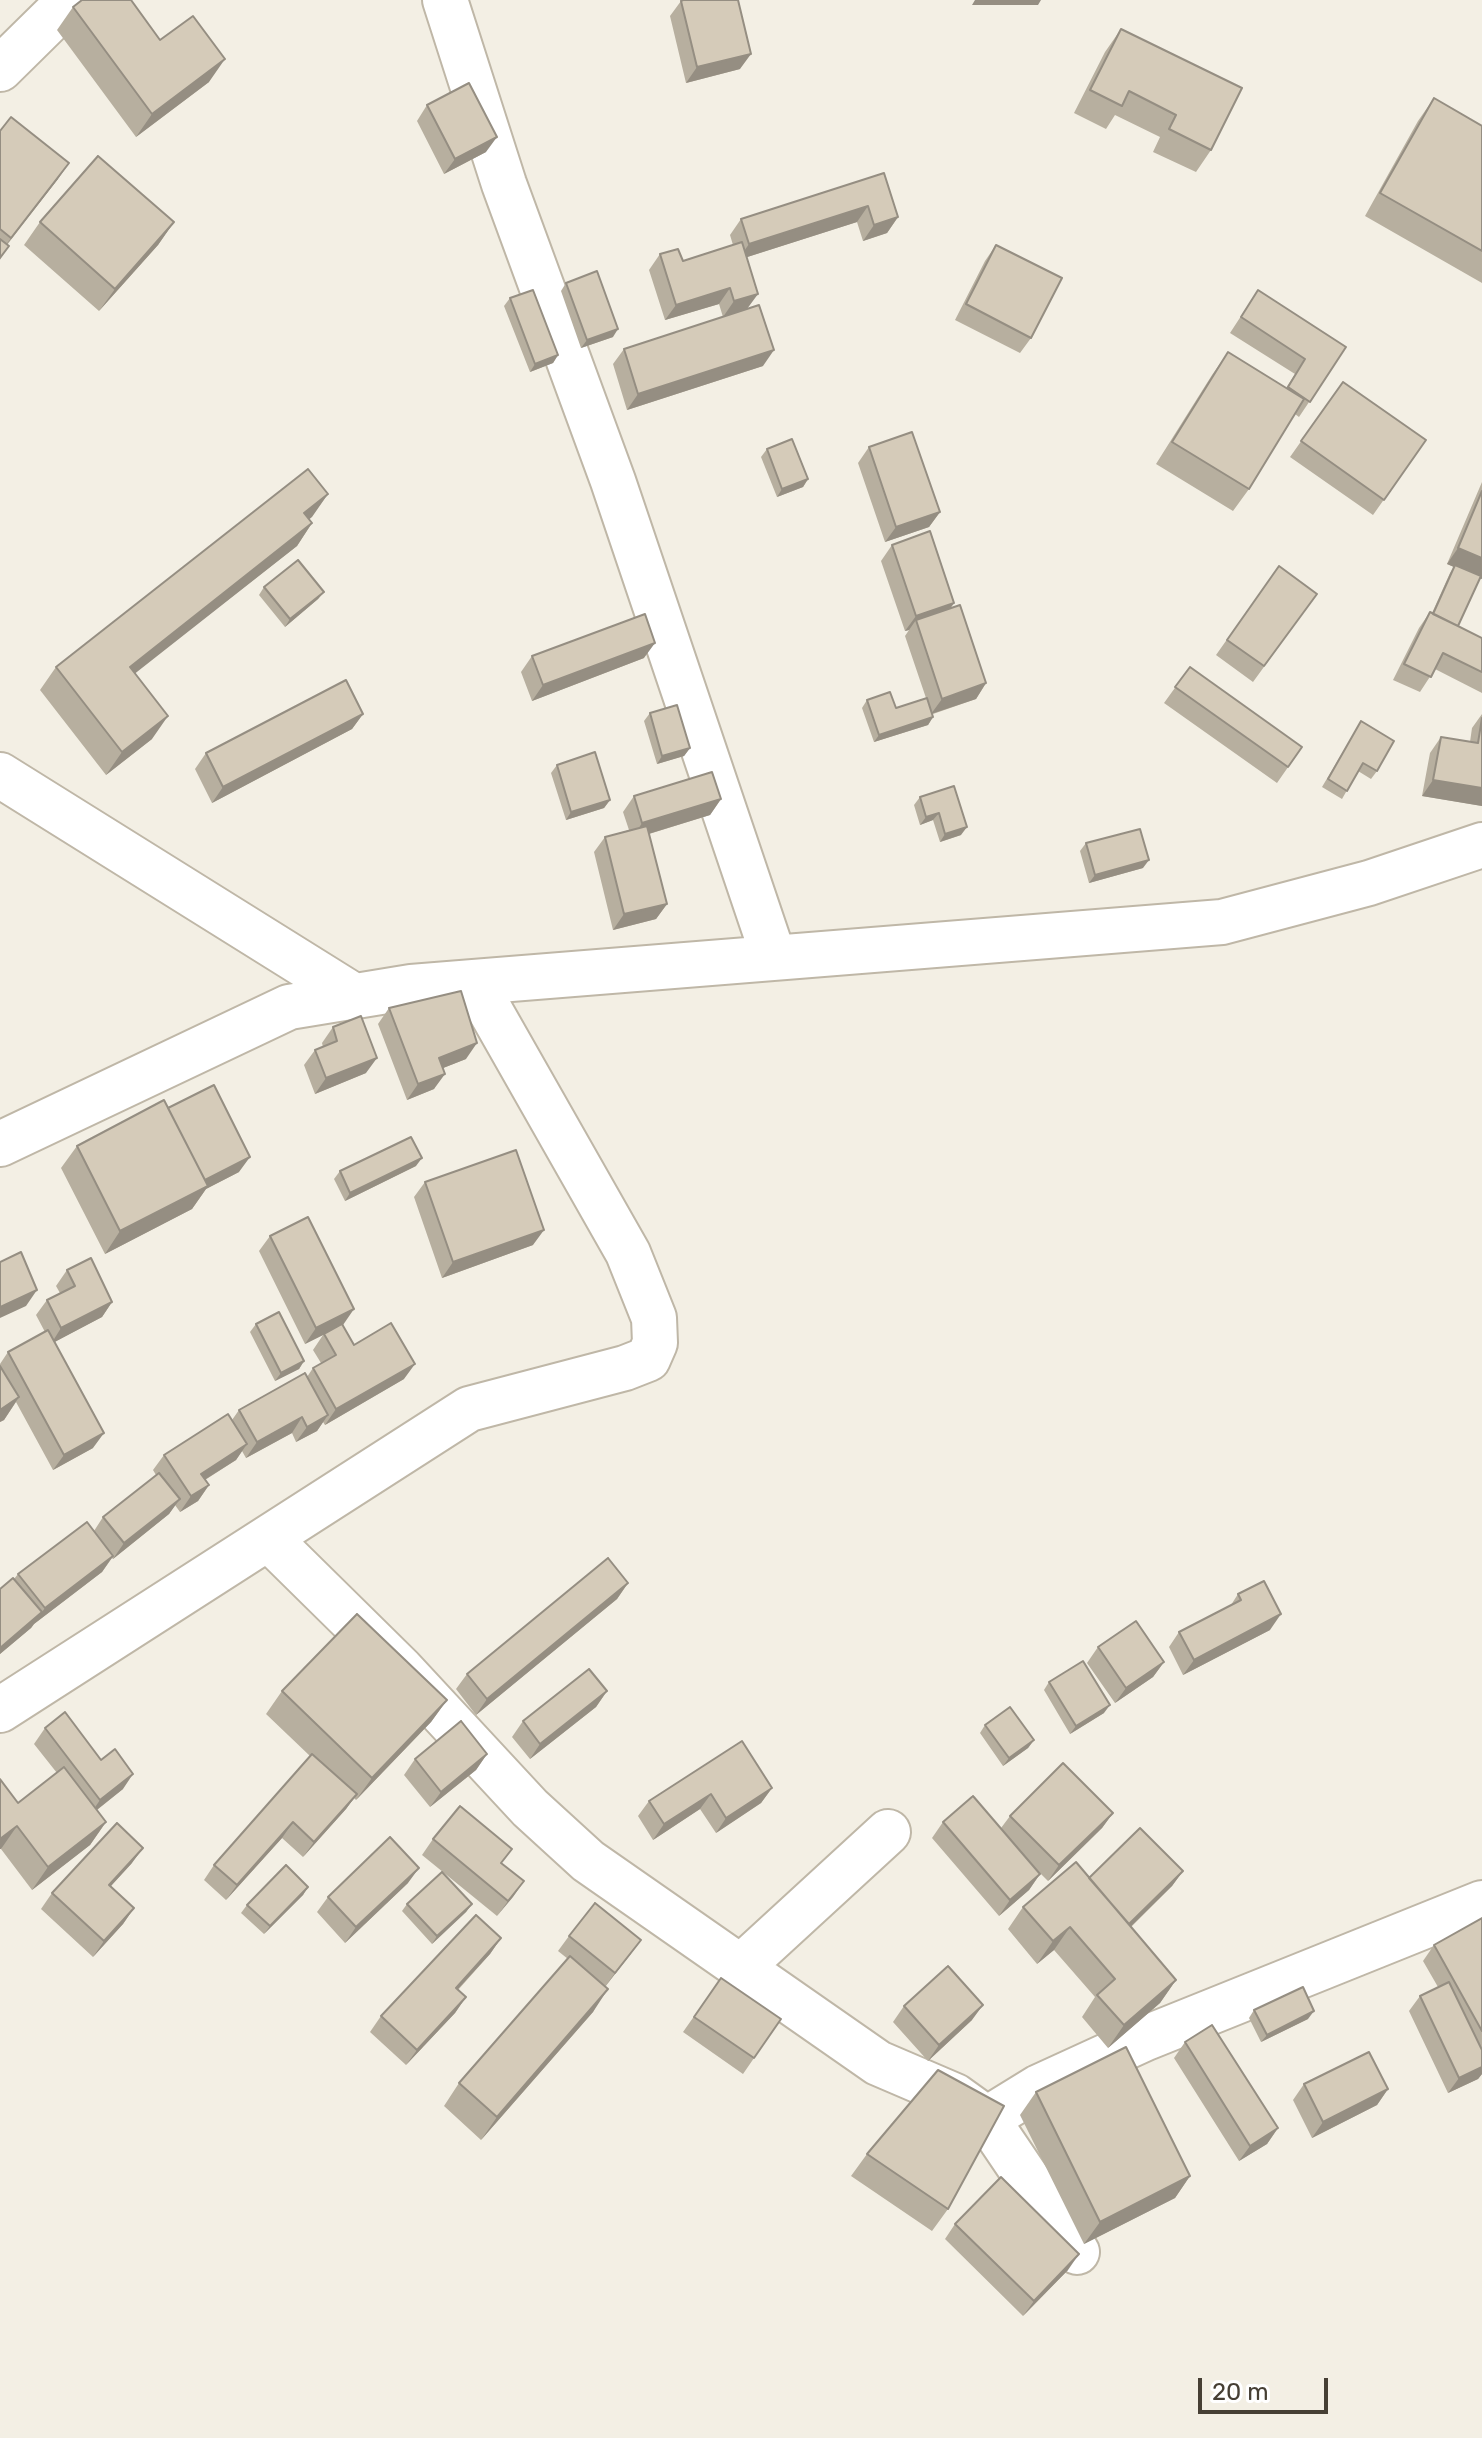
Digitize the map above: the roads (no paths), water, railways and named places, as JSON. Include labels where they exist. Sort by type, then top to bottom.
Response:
[{"type":"street","points":[[0,69],[70,0]]},
{"type":"street","points":[[445,0],[504,184],[613,481],[774,958]]},
{"type":"street","points":[[0,775],[354,996]]},
{"type":"street","points":[[0,1144],[289,1007],[474,982],[1222,922],[1369,883],[1482,845]]},
{"type":"street","points":[[0,1710],[469,1409],[625,1368],[648,1359],[655,1343],[654,1318],[628,1253],[474,982]]},
{"type":"street","points":[[268,1538],[401,1669],[541,1819],[588,1861],[878,2063],[955,2096],[987,2119],[1077,2252]]},
{"type":"street","points":[[741,1967],[888,1832]]},
{"type":"street","points":[[987,2119],[1039,2087],[1146,2038],[1482,1903]]}]
